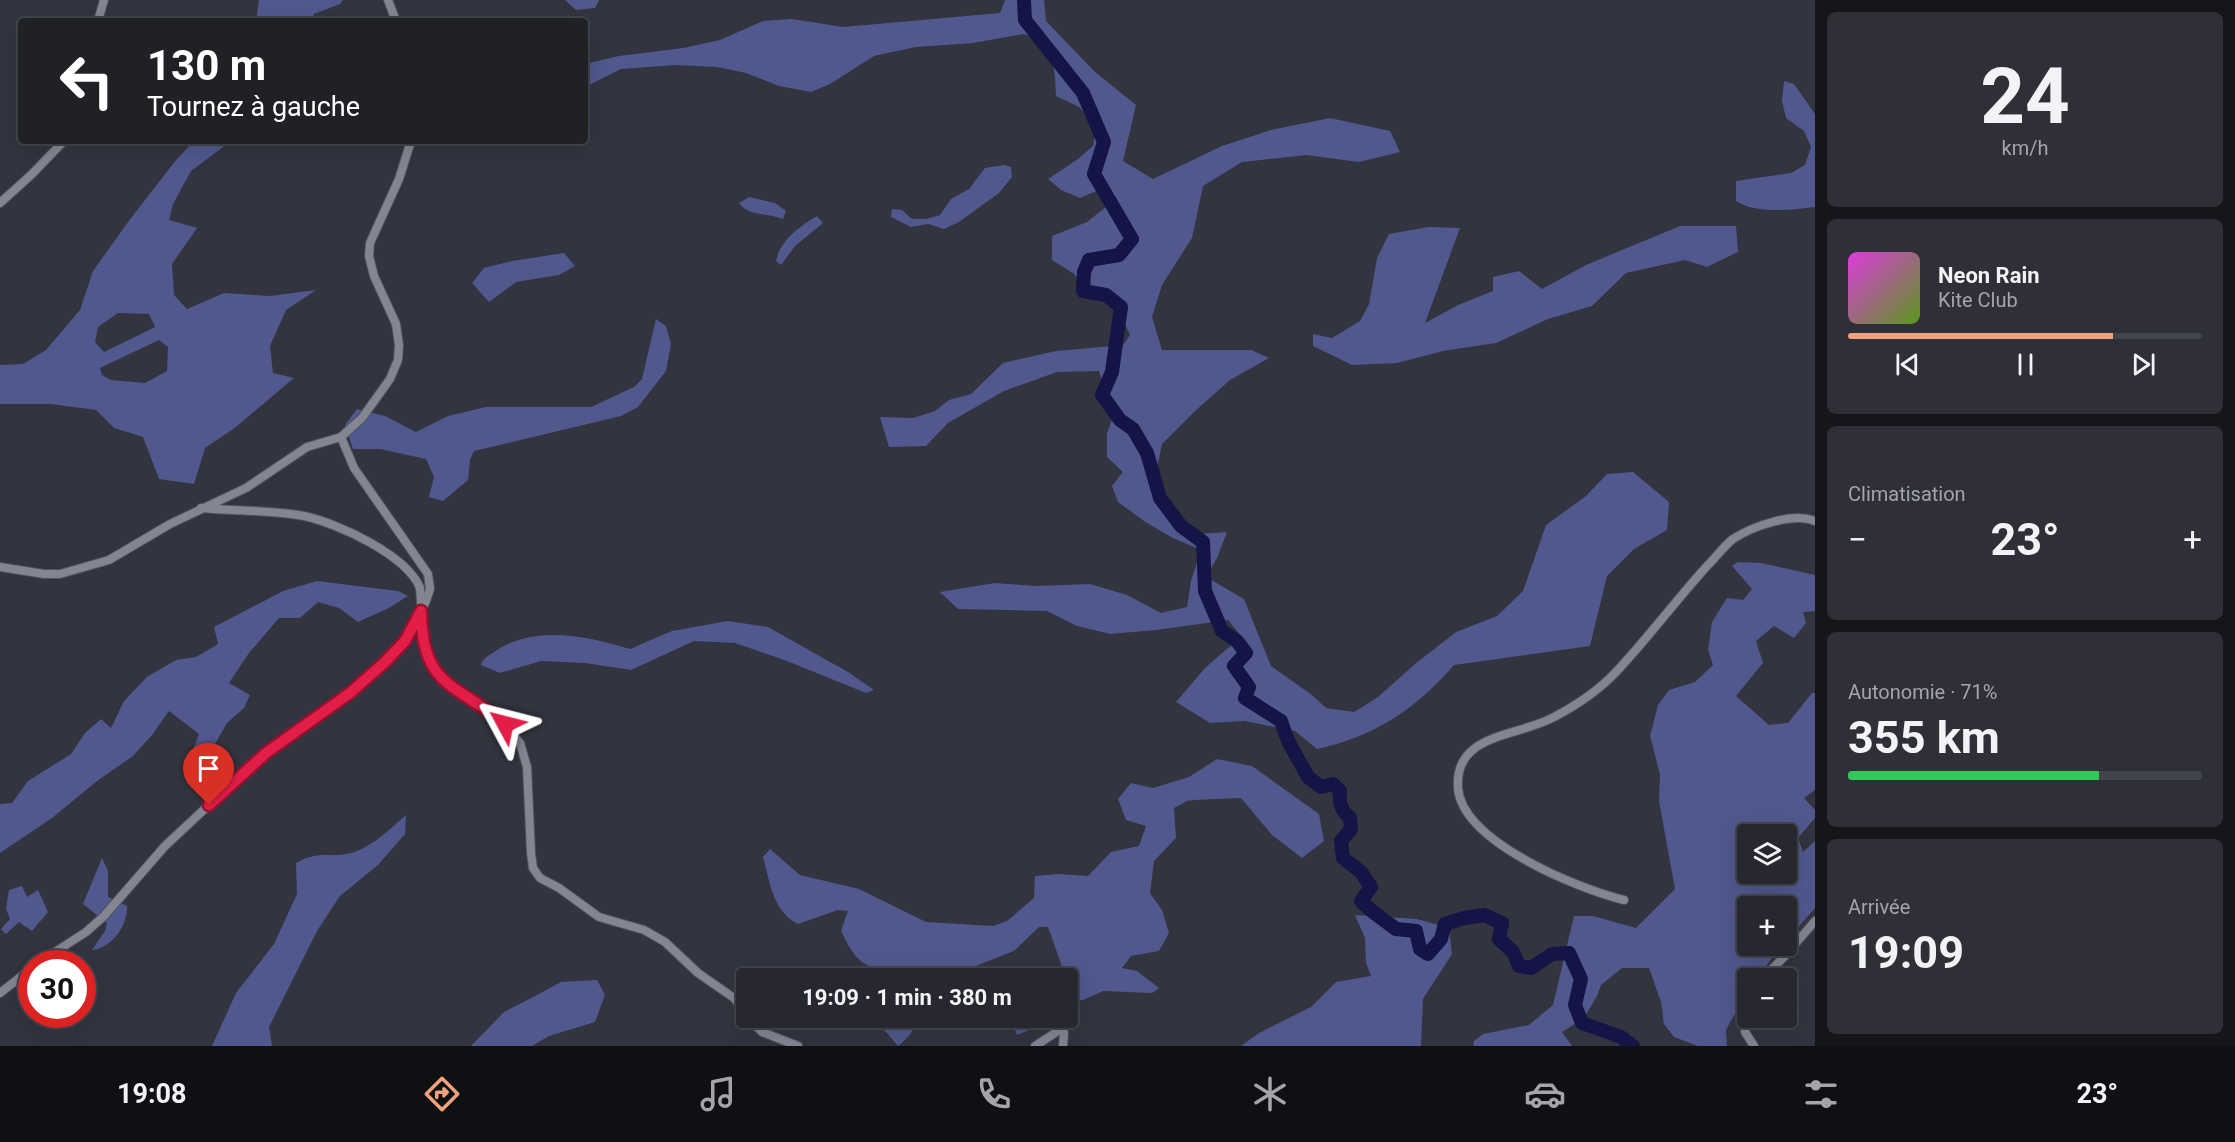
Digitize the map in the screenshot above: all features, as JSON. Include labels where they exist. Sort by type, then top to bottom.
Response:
[{"type":"street","points":[[99,18],[104,0]]},
{"type":"street","points":[[388,0],[395,18]]},
{"type":"street","points":[[0,203],[32,175],[61,144]]},
{"type":"street","points":[[0,567],[44,574],[60,574],[109,560],[170,524],[246,488],[307,447],[341,437],[368,410],[390,379],[398,360],[399,345],[396,324],[374,276],[369,256],[370,243],[399,179],[410,144]]},
{"type":"street","points":[[58,950],[86,932],[104,916],[165,846],[254,763],[350,693],[405,641],[430,589],[428,574],[354,468],[341,437]]},
{"type":"street","points":[[201,508],[305,516],[358,537],[396,560],[411,573],[420,588],[424,642],[436,673],[451,688],[489,710],[505,724],[520,743],[527,767],[533,868],[540,878],[560,888],[599,917],[644,930],[665,942],[698,973],[736,1001]]},
{"type":"street","points":[[1624,900],[1605,895],[1538,868],[1486,835],[1466,810],[1458,791],[1458,770],[1467,753],[1491,739],[1542,724],[1581,703],[1614,674],[1691,584],[1733,540],[1771,521],[1807,518],[1815,521]]},
{"type":"street","points":[[1773,968],[1815,921]]},
{"type":"street","points":[[0,993],[18,979]]},
{"type":"street","points":[[758,1028],[762,1032],[798,1046]]},
{"type":"street","points":[[1745,1028],[1744,1032],[1754,1046]]},
{"type":"street","points":[[1035,1046],[1061,1029],[1064,1033],[1063,1046]]},
{"type":"shaded area","points":[[259,0],[343,0],[340,4],[314,14],[313,18],[256,18]]},
{"type":"shaded area","points":[[565,0],[599,0],[595,8],[576,10]]},
{"type":"shaded area","points":[[1005,0],[1044,0],[1046,21],[1094,71],[1136,105],[1123,161],[1153,179],[1222,146],[1271,130],[1330,118],[1390,131],[1400,152],[1359,162],[1306,155],[1242,162],[1203,186],[1192,238],[1162,285],[1152,317],[1162,350],[1251,350],[1269,358],[1230,380],[1162,444],[1156,473],[1175,513],[1196,534],[1227,532],[1217,558],[1206,577],[1244,599],[1271,666],[1312,695],[1326,708],[1354,712],[1378,697],[1456,632],[1497,616],[1523,591],[1546,525],[1586,496],[1607,474],[1633,472],[1669,502],[1667,530],[1634,549],[1607,576],[1590,646],[1454,665],[1425,695],[1393,719],[1357,737],[1317,749],[1295,731],[1245,721],[1210,723],[1176,702],[1205,668],[1229,647],[1247,643],[1228,620],[1110,634],[1077,626],[1047,611],[958,609],[940,592],[995,583],[1037,586],[1090,584],[1127,595],[1161,613],[1187,607],[1191,581],[1201,550],[1171,537],[1118,502],[1112,486],[1123,472],[1107,457],[1107,433],[1116,409],[1107,396],[1099,371],[1057,372],[1004,391],[948,423],[926,446],[889,447],[880,417],[913,418],[935,411],[949,400],[971,394],[1003,363],[1056,351],[1123,345],[1130,335],[1120,313],[1112,303],[1094,296],[1073,273],[1052,260],[1052,236],[1087,222],[1117,198],[1101,189],[1080,198],[1061,190],[1048,179],[1093,146],[1097,125],[1079,107],[1056,96],[1051,53],[1040,39],[1023,34],[973,43],[916,47],[874,56],[830,84],[811,92],[779,86],[746,73],[717,67],[676,65],[621,69],[588,86],[588,63],[720,40],[763,21],[792,19],[843,27],[1000,13]]},
{"type":"shaded area","points":[[1784,81],[1794,84],[1815,114],[1815,207],[1774,210],[1753,208],[1736,201],[1736,181],[1791,173],[1805,165],[1811,147],[1804,131],[1786,118],[1782,101]]},
{"type":"shaded area","points":[[191,144],[227,144],[191,171],[173,204],[169,220],[197,228],[172,264],[174,295],[187,309],[224,293],[270,296],[316,290],[286,310],[270,346],[273,373],[294,378],[236,427],[205,448],[194,484],[159,479],[143,437],[114,428],[96,410],[51,404],[0,404],[0,365],[23,364],[46,350],[80,310],[93,271],[128,222]],"holes":[[[118,313],[149,314],[155,327],[104,352],[95,342],[98,327]],[[159,340],[168,347],[167,371],[145,383],[111,380],[102,375],[100,368]]]},
{"type":"shaded area","points":[[227,144],[267,144],[264,146]]},
{"type":"shaded area","points":[[1004,165],[1011,167],[1012,177],[999,193],[959,222],[944,229],[928,224],[911,227],[891,217],[892,209],[902,210],[912,219],[926,219],[940,215],[951,199],[969,189],[985,168]]},
{"type":"shaded area","points":[[749,197],[775,203],[786,211],[783,219],[753,212],[739,203]]},
{"type":"shaded area","points":[[817,216],[823,223],[795,246],[781,265],[776,261],[786,240],[797,229]]},
{"type":"shaded area","points":[[1680,226],[1736,226],[1738,252],[1707,267],[1685,260],[1626,273],[1592,306],[1548,319],[1496,343],[1443,351],[1397,363],[1352,365],[1313,346],[1313,334],[1332,338],[1360,321],[1369,304],[1377,258],[1389,234],[1428,227],[1460,228],[1425,323],[1458,305],[1493,291],[1493,277],[1519,271],[1542,289],[1586,265]]},
{"type":"shaded area","points":[[564,253],[575,266],[559,275],[516,282],[489,302],[472,283],[484,268]]},
{"type":"shaded area","points":[[656,319],[666,326],[671,344],[666,371],[638,407],[621,416],[474,451],[470,460],[468,480],[443,501],[429,497],[434,477],[426,459],[380,449],[353,449],[345,425],[357,409],[385,416],[416,432],[448,416],[486,407],[591,407],[634,387],[642,379]]},
{"type":"shaded area","points":[[1738,562],[1761,563],[1815,575],[1815,611],[1803,612],[1806,623],[1794,638],[1774,626],[1756,641],[1763,663],[1736,696],[1769,725],[1788,723],[1812,693],[1815,693],[1815,790],[1804,798],[1815,810],[1815,818],[1798,838],[1803,852],[1815,841],[1815,908],[1797,929],[1797,896],[1737,896],[1737,956],[1774,956],[1765,968],[1737,968],[1737,1010],[1726,1030],[1727,1046],[1698,1046],[1674,1037],[1664,1024],[1661,1002],[1649,968],[1622,968],[1601,985],[1584,1018],[1562,1032],[1572,1046],[1473,1046],[1474,1041],[1483,1034],[1529,1025],[1553,1005],[1574,916],[1593,916],[1636,928],[1675,889],[1659,801],[1660,774],[1650,736],[1658,705],[1669,690],[1695,682],[1713,665],[1708,650],[1712,622],[1727,598],[1743,600],[1752,589],[1732,566]]},
{"type":"shaded area","points":[[317,581],[398,591],[408,596],[387,609],[358,622],[339,608],[318,602],[300,618],[279,618],[249,653],[229,683],[250,695],[244,708],[227,723],[204,763],[192,753],[199,734],[169,711],[133,756],[97,781],[52,818],[0,853],[0,804],[12,803],[28,781],[71,754],[85,733],[101,719],[111,728],[124,701],[147,677],[176,660],[196,657],[218,644],[214,627],[283,591]]},
{"type":"shaded area","points":[[728,621],[768,627],[848,672],[874,690],[866,693],[735,643],[694,641],[631,670],[585,663],[541,661],[500,673],[481,665],[484,659],[494,652],[510,643],[526,638],[561,635],[596,640],[630,649],[672,631]]},
{"type":"shaded area","points":[[1217,759],[1252,766],[1319,814],[1324,841],[1302,858],[1272,835],[1241,798],[1187,801],[1174,808],[1176,838],[1154,861],[1150,893],[1162,910],[1169,933],[1159,951],[1131,956],[1122,968],[1137,971],[1159,988],[1152,993],[1103,991],[1078,1001],[1078,968],[1062,968],[1048,927],[1039,927],[1014,951],[971,968],[872,967],[859,960],[841,931],[848,911],[838,910],[798,924],[783,912],[774,895],[763,857],[770,849],[800,875],[859,889],[926,922],[993,926],[1007,921],[1034,898],[1035,876],[1058,874],[1088,876],[1111,852],[1139,846],[1146,826],[1126,820],[1118,799],[1131,783],[1153,788],[1189,777]]},
{"type":"shaded area","points":[[406,815],[405,834],[378,865],[340,896],[317,931],[269,1027],[272,1046],[212,1046],[236,993],[274,944],[297,894],[296,863],[312,856],[344,855],[366,847]]},
{"type":"shaded area","points":[[102,858],[108,871],[108,897],[127,906],[122,928],[106,945],[92,950],[105,931],[107,923],[83,904]]},
{"type":"shaded area","points":[[22,886],[27,897],[38,890],[48,912],[32,931],[19,922],[6,934],[1,929],[10,919],[6,909],[9,890]]},
{"type":"shaded area","points":[[1355,915],[1417,919],[1449,928],[1452,954],[1423,999],[1421,1046],[1241,1046],[1259,1033],[1311,1007],[1336,982],[1371,976],[1366,963],[1365,938]]},
{"type":"shaded area","points":[[597,980],[605,995],[595,1022],[549,1036],[532,1046],[471,1046],[504,1012],[561,982]]},
{"type":"shaded area","points":[[880,1028],[914,1028],[898,1046]]},
{"type":"shaded area","points":[[1014,1028],[1032,1028],[1032,1029],[1017,1035]]},
{"type":"waterway","points":[[1024,0],[1025,20],[1083,93],[1104,142],[1094,174],[1132,239],[1119,255],[1089,260],[1084,272],[1083,291],[1106,295],[1121,307],[1112,372],[1102,395],[1120,420],[1133,429],[1147,453],[1160,498],[1181,526],[1203,542],[1205,591],[1222,631],[1237,641],[1246,653],[1234,666],[1249,687],[1245,698],[1281,721],[1288,741],[1308,777],[1321,787],[1333,784],[1340,791],[1341,806],[1350,818],[1351,829],[1341,841],[1343,858],[1361,872],[1371,887],[1361,901],[1396,929],[1416,931],[1420,949],[1428,954],[1441,939],[1445,924],[1484,915],[1502,923],[1499,939],[1513,952],[1519,966],[1531,968],[1552,954],[1569,953],[1581,979],[1575,1005],[1582,1023],[1621,1037],[1633,1046]]},
{"type":"route","points":[[209,805],[266,753],[350,693],[384,663],[410,634],[421,611],[424,642],[436,673],[451,688],[489,710],[505,724]]}]
